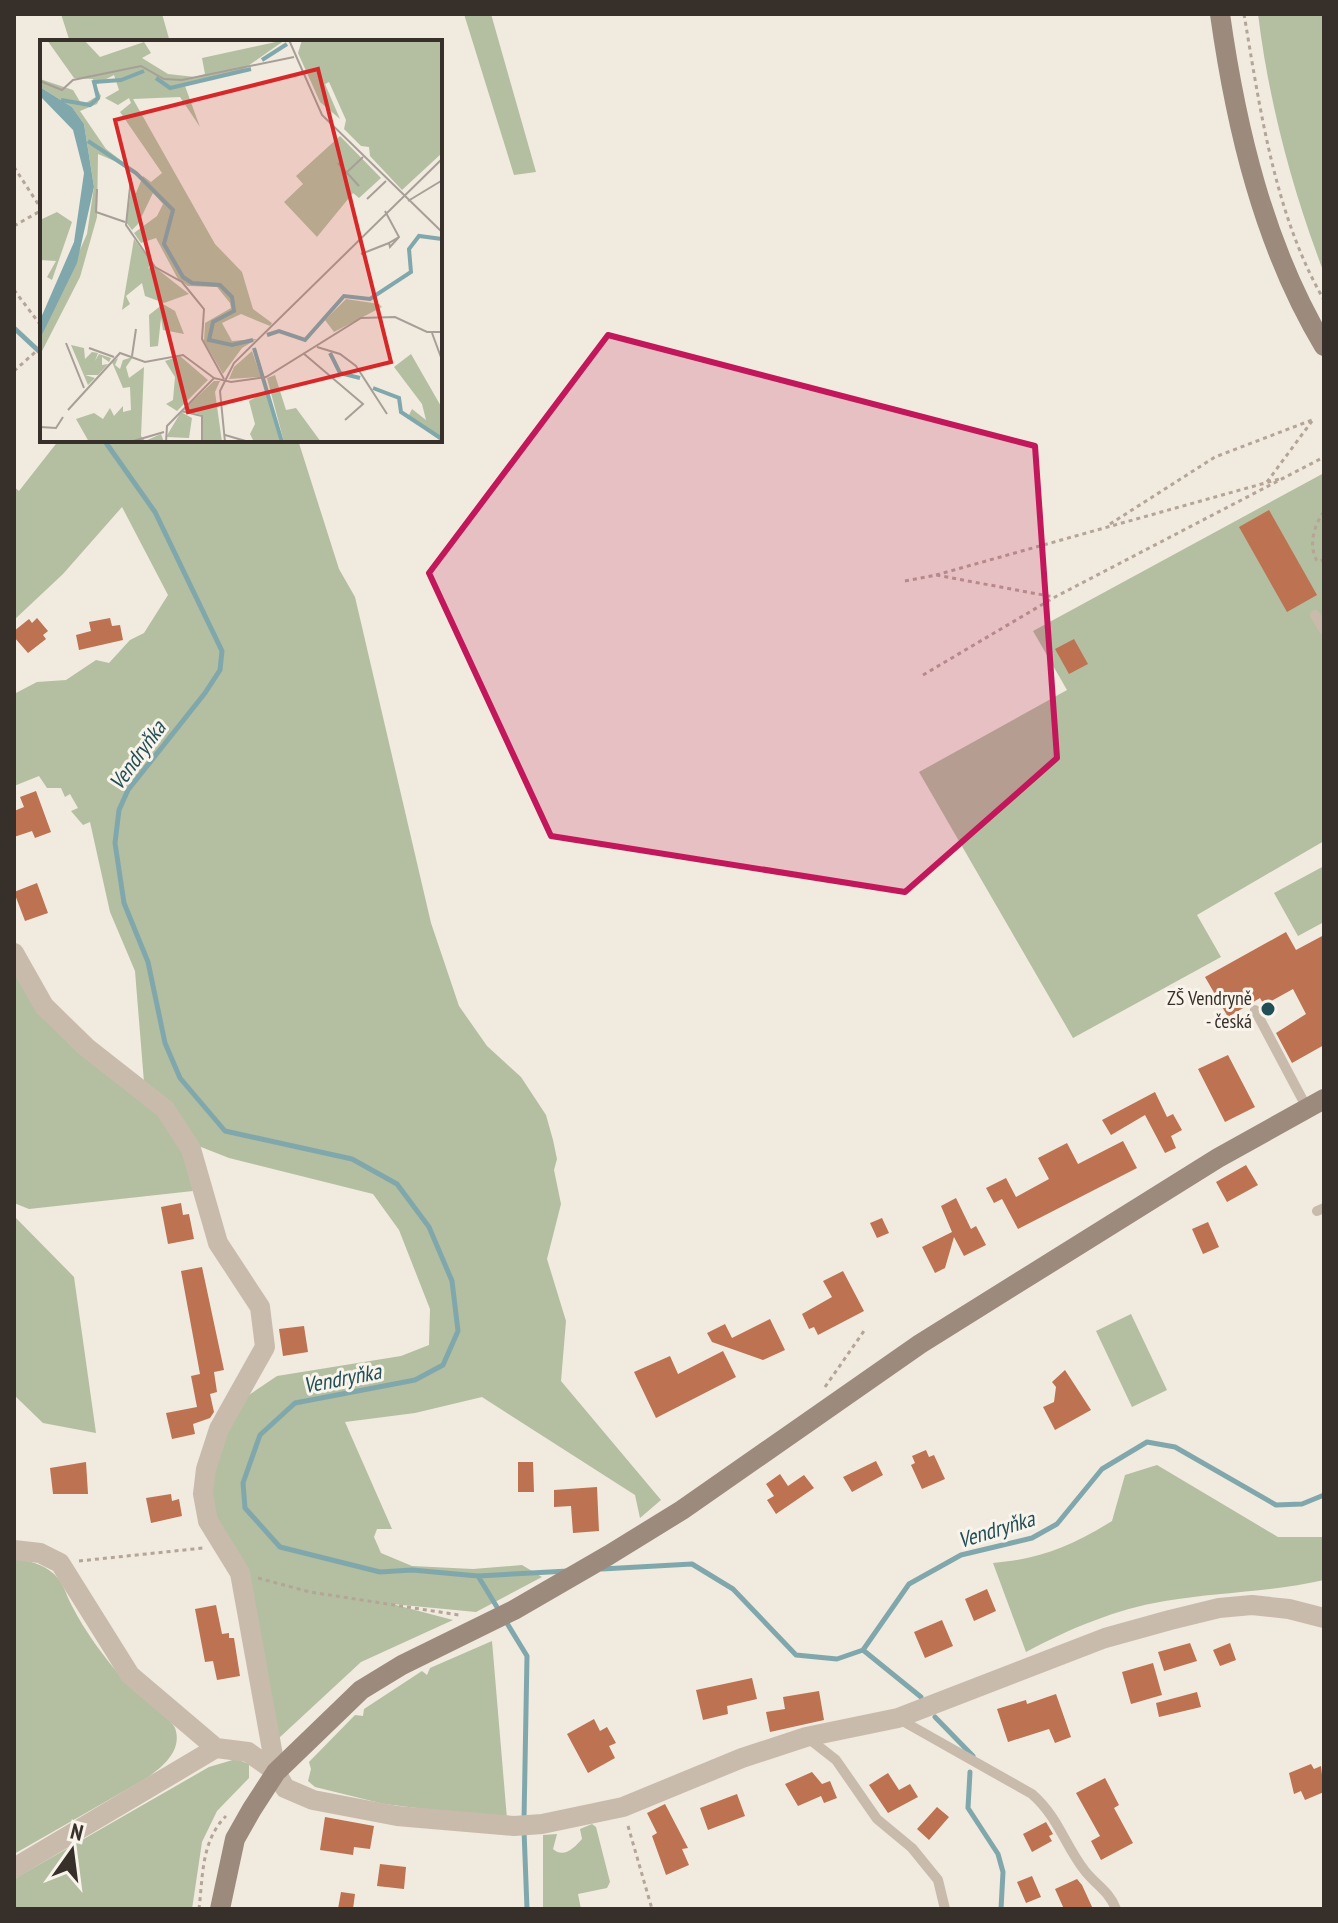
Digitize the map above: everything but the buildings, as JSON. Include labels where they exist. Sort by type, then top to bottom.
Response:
[{"type":"street","points":[[1220,14],[1228,66],[1265,218],[1292,289],[1324,346]]},
{"type":"street","points":[[14,953],[44,1006],[86,1047],[165,1109],[191,1149],[218,1243],[260,1307],[265,1347],[219,1429],[206,1469],[203,1494],[208,1521],[240,1573],[276,1772],[285,1788],[313,1800],[397,1816],[514,1826],[542,1824],[623,1807],[742,1758],[806,1737],[898,1718],[1105,1638],[1219,1608],[1252,1605],[1289,1609],[1324,1618]]},
{"type":"street","points":[[220,1909],[235,1839],[276,1772],[361,1690],[402,1665],[514,1610],[609,1555],[682,1510],[920,1344],[1218,1158],[1316,1103]]},
{"type":"street","points":[[14,1550],[40,1553],[60,1563],[130,1675],[216,1748],[248,1752],[276,1772]]},
{"type":"street","points":[[14,1868],[216,1748]]},
{"type":"lane","points":[[1315,615],[1324,630]]},
{"type":"lane","points":[[1255,1010],[1316,1103]]},
{"type":"lane","points":[[898,1718],[1032,1794],[1050,1810],[1085,1872],[1111,1897],[1116,1909]]},
{"type":"lane","points":[[806,1737],[836,1760],[877,1819],[912,1848],[938,1880],[945,1909]]},
{"type":"path","points":[[1244,14],[1276,176],[1314,282],[1324,300]]},
{"type":"path","points":[[14,167],[40,207]]},
{"type":"path","points":[[14,226],[40,211]]},
{"type":"path","points":[[14,290],[40,324]]},
{"type":"path","points":[[14,371],[40,348]]},
{"type":"path","points":[[1106,526],[1215,457],[1312,420],[1267,482]]},
{"type":"path","points":[[923,675],[1055,597],[1324,457]]},
{"type":"path","points":[[905,581],[1288,477]]},
{"type":"path","points":[[1324,512],[1316,524],[1312,545],[1317,561],[1324,560]]},
{"type":"path","points":[[936,575],[1055,597]]},
{"type":"path","points":[[828,1382],[864,1331]]},
{"type":"path","points":[[60,1563],[223,1546]]},
{"type":"path","points":[[240,1573],[310,1592],[459,1615]]},
{"type":"path","points":[[623,1807],[652,1909]]},
{"type":"highlighted area","points":[[608,335],[1035,446],[1057,758],[905,892],[551,836],[429,573]]},
{"type":"green space","points":[[61,14],[162,14],[169,40],[69,40]]},
{"type":"green space","points":[[464,14],[491,14],[536,172],[514,175]]},
{"type":"green space","points":[[1258,14],[1324,14],[1324,273],[1283,145],[1268,80]]},
{"type":"green space","points":[[57,442],[299,442],[339,569],[355,597],[431,923],[459,1006],[487,1046],[521,1077],[546,1115],[553,1140],[557,1159],[554,1170],[561,1204],[547,1259],[566,1321],[561,1381],[661,1500],[640,1518],[635,1495],[482,1397],[415,1413],[345,1422],[392,1529],[377,1529],[374,1537],[381,1553],[412,1566],[473,1569],[522,1565],[542,1577],[476,1612],[392,1604],[453,1620],[361,1662],[279,1738],[213,1505],[211,1477],[216,1453],[243,1399],[277,1376],[401,1356],[429,1345],[430,1309],[399,1230],[373,1194],[229,1158],[196,1145],[144,1082],[135,971],[110,912],[90,822],[83,825],[71,811],[78,808],[70,794],[65,797],[61,788],[47,788],[39,776],[14,786],[14,694],[37,682],[66,680],[96,660],[109,663],[130,640],[144,633],[168,595],[122,507],[63,574],[14,620],[14,487],[19,491]]},
{"type":"green space","points":[[1324,473],[1324,841],[1197,915],[1221,957],[1073,1038],[919,772],[1067,690],[1033,631]]},
{"type":"green space","points":[[1324,866],[1324,922],[1298,936],[1274,893]]},
{"type":"green space","points":[[14,973],[178,1134],[193,1191],[29,1209],[14,1203]]},
{"type":"green space","points":[[14,1216],[74,1277],[96,1433],[43,1423],[14,1395]]},
{"type":"green space","points":[[1131,1314],[1167,1390],[1132,1407],[1096,1331]]},
{"type":"green space","points":[[1157,1465],[1278,1537],[1324,1537],[1324,1580],[1185,1598],[1129,1609],[1059,1635],[1026,1652],[993,1563],[1041,1555],[1097,1530],[1112,1521],[1125,1475]]},
{"type":"green space","points":[[14,1559],[40,1565],[57,1578],[101,1652],[127,1683],[172,1724],[177,1736],[170,1758],[147,1778],[14,1854]]},
{"type":"green space","points":[[492,1641],[507,1819],[384,1804],[315,1787],[308,1781],[309,1762],[355,1715],[363,1716],[364,1709],[422,1671],[427,1675],[430,1668]]},
{"type":"green space","points":[[236,1759],[249,1764],[249,1778],[217,1811],[202,1842],[192,1909],[14,1909],[14,1879],[209,1767]]},
{"type":"green space","points":[[592,1824],[596,1827],[610,1882],[607,1888],[578,1894],[581,1909],[543,1909],[543,1835],[557,1834],[553,1849],[561,1853],[573,1848],[582,1839],[580,1829]]},
{"type":"waterway","name":"Vendryňka","points":[[14,328],[40,352]]},
{"type":"waterway","name":"Vendryňka","points":[[105,442],[155,512],[222,651],[220,670],[128,790],[119,810],[115,843],[124,903],[148,962],[165,1043],[180,1078],[225,1131],[352,1159],[397,1184],[429,1227],[452,1281],[458,1331],[443,1365],[415,1380],[295,1403],[260,1435],[243,1483],[245,1508],[280,1547],[380,1572],[412,1570],[478,1576],[568,1571]]},
{"type":"waterway","name":"Vendryňka","points":[[602,1569],[692,1564],[733,1589],[796,1655],[837,1659],[863,1650],[909,1584],[961,1555],[1032,1538],[1057,1524],[1102,1469],[1147,1442],[1175,1447],[1276,1505],[1302,1504],[1324,1495]]},
{"type":"waterway","points":[[478,1576],[500,1612]]},
{"type":"waterway","points":[[505,1620],[527,1656],[524,1820]]},
{"type":"waterway","points":[[863,1650],[921,1697]]},
{"type":"waterway","points":[[935,1717],[973,1756]]},
{"type":"waterway","points":[[970,1772],[968,1808],[998,1854],[1003,1872],[1001,1909]]},
{"type":"waterway","points":[[524,1830],[527,1909]]},
{"type":"place","name":"ZŠ Vendryně - česká","points":[[1268,1009]]}]
